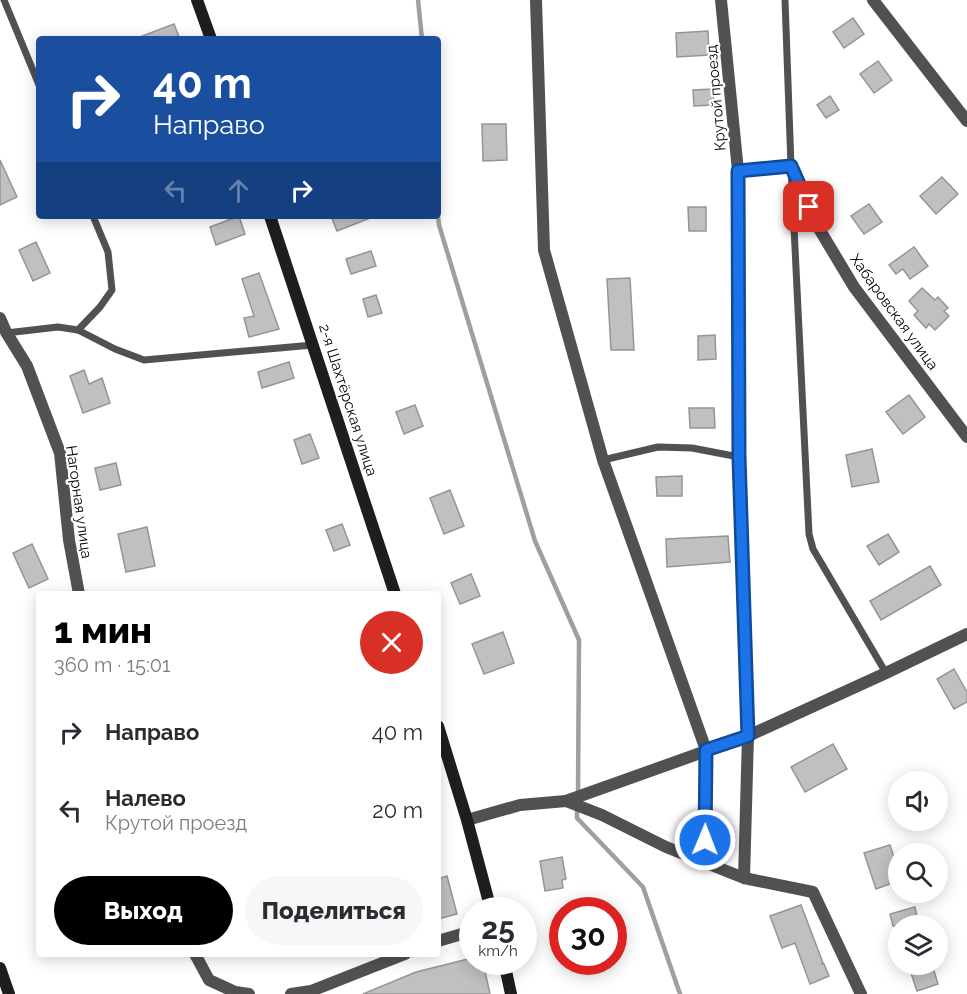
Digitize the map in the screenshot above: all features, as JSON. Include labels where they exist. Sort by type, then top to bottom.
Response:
[{"type":"main road","points":[[197,0],[210,36]]},
{"type":"main road","name":"2-я Шахтёрская улица","points":[[271,219],[394,591]]},
{"type":"main road","points":[[441,736],[488,897]]},
{"type":"main road","points":[[0,968],[9,994]]},
{"type":"main road","points":[[507,975],[511,994]]},
{"type":"street","points":[[536,0],[544,250],[603,460],[706,750],[704,862]]},
{"type":"street","name":"Крутой проезд","points":[[721,0],[738,171],[739,457],[748,736],[744,878]]},
{"type":"street","points":[[873,0],[967,121]]},
{"type":"street","name":"Хабаровская улица","points":[[791,166],[818,227],[854,287],[967,437]]},
{"type":"street","name":"Нагорная улица","points":[[0,318],[3,333],[27,366],[60,453],[69,540],[78,591]]},
{"type":"street","points":[[467,820],[520,805],[566,801],[748,736],[967,634]]},
{"type":"street","points":[[566,801],[602,815],[666,847],[744,878],[813,892],[861,994]]},
{"type":"street","points":[[441,940],[459,935]]},
{"type":"street","points":[[197,957],[209,980],[235,992],[249,994]]},
{"type":"street","points":[[291,994],[311,991],[397,957]]},
{"type":"lane","points":[[4,0],[36,78]]},
{"type":"lane","points":[[785,0],[809,534],[813,549],[886,673]]},
{"type":"lane","points":[[738,171],[791,166]]},
{"type":"lane","points":[[78,330],[100,307],[112,290],[108,252],[94,219]]},
{"type":"lane","points":[[3,333],[58,327],[78,330],[115,349],[144,360],[314,345]]},
{"type":"lane","points":[[603,460],[658,447],[692,448],[739,457]]},
{"type":"building","points":[[853,18],[864,34],[844,48],[833,32]]},
{"type":"building","points":[[174,24],[179,36],[142,36]]},
{"type":"building","points":[[708,31],[709,55],[677,57],[676,33]]},
{"type":"building","points":[[878,61],[892,80],[874,93],[860,74]]},
{"type":"building","points":[[713,89],[714,105],[694,106],[693,90]]},
{"type":"building","points":[[830,96],[839,110],[826,118],[817,105]]},
{"type":"building","points":[[482,124],[506,124],[507,160],[483,161]]},
{"type":"building","points":[[0,160],[17,197],[0,205]]},
{"type":"building","points":[[942,177],[958,194],[936,214],[920,196]]},
{"type":"building","points":[[869,204],[882,222],[864,234],[851,216]]},
{"type":"building","points":[[688,207],[706,207],[706,231],[689,231]]},
{"type":"building","points":[[231,219],[240,219],[245,234],[216,245],[210,227]]},
{"type":"building","points":[[332,219],[368,219],[337,231]]},
{"type":"building","points":[[36,242],[50,273],[33,281],[19,250]]},
{"type":"building","points":[[914,247],[928,266],[910,279],[903,269],[896,274],[889,265]]},
{"type":"building","points":[[371,251],[376,266],[351,274],[346,259]]},
{"type":"building","points":[[259,273],[279,329],[249,337],[244,318],[254,316],[242,279]]},
{"type":"building","points":[[630,278],[634,350],[611,350],[607,279]]},
{"type":"building","points":[[922,288],[935,300],[938,297],[948,308],[944,311],[949,316],[935,330],[929,324],[926,328],[914,315],[918,311],[909,301]]},
{"type":"building","points":[[376,295],[382,313],[368,317],[363,299]]},
{"type":"building","points":[[715,335],[716,359],[698,360],[698,336]]},
{"type":"building","points":[[289,362],[294,378],[262,388],[258,372]]},
{"type":"building","points":[[84,370],[89,384],[102,378],[110,403],[83,413],[70,376]]},
{"type":"building","points":[[909,395],[925,417],[903,434],[886,412]]},
{"type":"building","points":[[415,405],[423,426],[404,434],[396,412]]},
{"type":"building","points":[[689,408],[714,408],[715,428],[690,428]]},
{"type":"building","points":[[310,434],[319,458],[302,464],[294,440]]},
{"type":"building","points":[[872,449],[879,482],[852,487],[846,455]]},
{"type":"building","points":[[116,463],[121,485],[100,490],[95,468]]},
{"type":"building","points":[[682,476],[682,496],[657,496],[656,477]]},
{"type":"building","points":[[450,490],[464,526],[444,534],[430,498]]},
{"type":"building","points":[[342,524],[350,545],[334,551],[326,530]]},
{"type":"building","points":[[147,527],[155,566],[126,572],[118,534]]},
{"type":"building","points":[[888,534],[899,552],[879,565],[867,546]]},
{"type":"building","points":[[728,536],[730,562],[667,567],[666,539]]},
{"type":"building","points":[[32,544],[48,579],[29,588],[13,553]]},
{"type":"building","points":[[930,566],[941,585],[881,620],[870,601]]},
{"type":"building","points":[[471,574],[480,596],[460,604],[451,583]]},
{"type":"building","points":[[503,632],[514,663],[484,674],[472,644]]},
{"type":"building","points":[[954,669],[967,692],[967,702],[954,709],[937,679]]},
{"type":"building","points":[[833,744],[847,769],[805,792],[791,767]]},
{"type":"building","points":[[888,846],[888,885],[876,889],[864,853]]},
{"type":"building","points":[[562,857],[566,879],[562,880],[563,888],[545,891],[540,861]]},
{"type":"building","points":[[447,876],[457,914],[441,918],[441,878]]},
{"type":"building","points":[[801,905],[823,963],[821,964],[824,964],[829,976],[810,984],[795,943],[782,948],[770,916]]},
{"type":"building","points":[[915,907],[917,915],[890,915]]},
{"type":"building","points":[[459,961],[459,975],[486,975],[490,994],[363,994],[416,972]]},
{"type":"building","points":[[912,975],[935,975],[938,984],[917,991]]},
{"type":"waterway","points":[[418,0],[422,36]]},
{"type":"waterway","points":[[438,219],[535,541],[579,640],[578,795]]},
{"type":"waterway","points":[[577,807],[577,818],[643,887],[680,994]]},
{"type":"route","points":[[705,840],[706,750],[748,736],[739,457],[738,171],[791,166],[809,207]]}]
